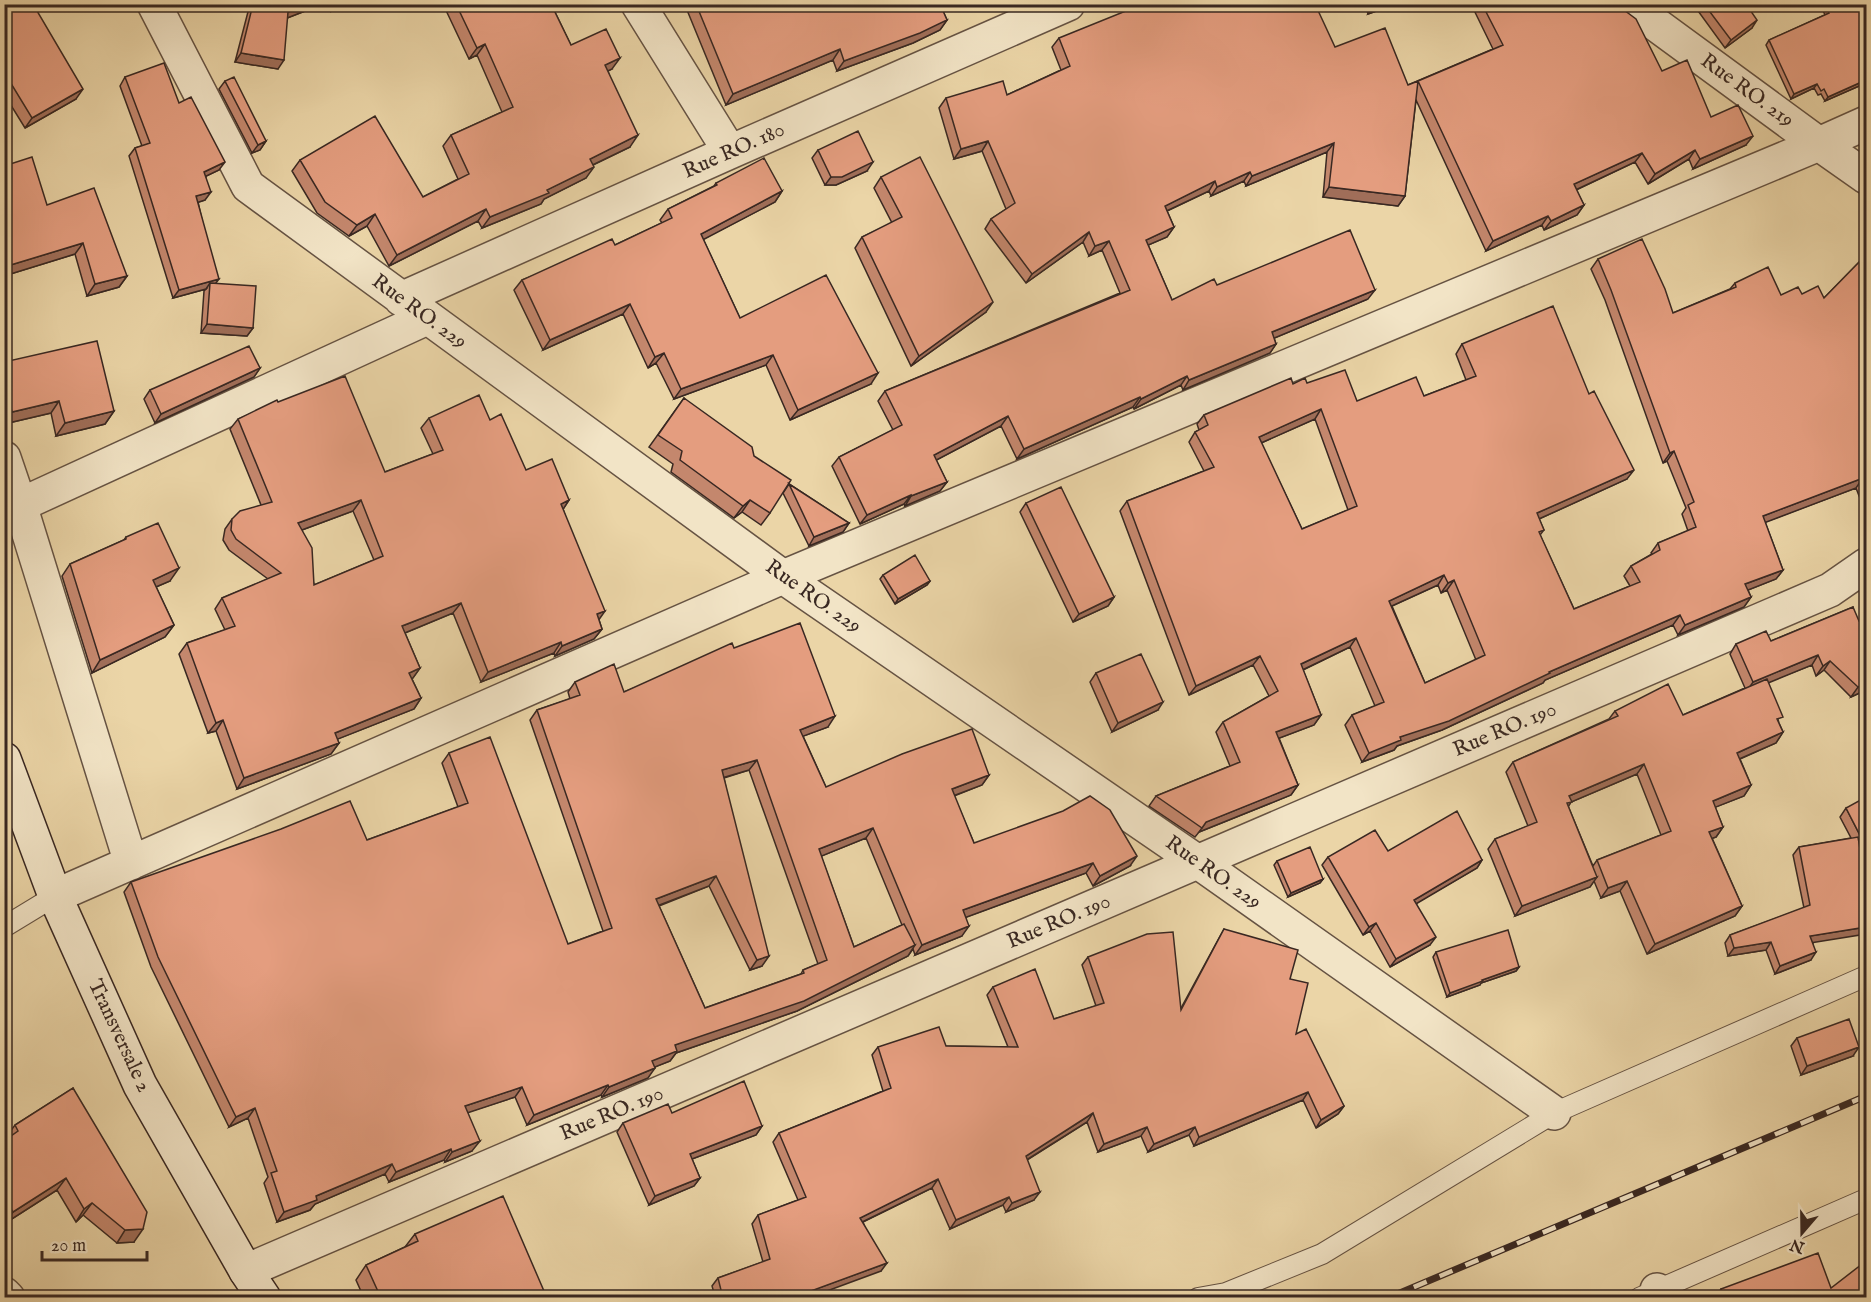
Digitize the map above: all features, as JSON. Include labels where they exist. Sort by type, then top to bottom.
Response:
[{"type":"street","name":"Rue RO. 229","points":[[154,4],[248,186],[783,577],[1198,862],[1554,1113]]},
{"type":"street","points":[[638,4],[730,152]]},
{"type":"street","name":"Rue RO. 180","points":[[20,505],[730,152],[1068,4]]},
{"type":"street","name":"Rue RO. 219","points":[[1628,4],[1866,177]]},
{"type":"street","points":[[55,896],[783,577],[1866,123]]},
{"type":"street","points":[[4,458],[131,863]]},
{"type":"street","name":"Rue RO. 190","points":[[246,1271],[1830,590],[1866,564]]},
{"type":"street","name":"Transversale 2","points":[[4,759],[55,896],[140,1085],[246,1271],[264,1298]]},
{"type":"street","points":[[4,1294],[8,1298]]},
{"type":"lane","points":[[4,927],[55,896]]},
{"type":"lane","points":[[1198,1298],[1226,1293],[1322,1254],[1554,1113],[1866,976]]},
{"type":"lane","points":[[1653,1295],[1866,1199]]},
{"type":"building","points":[[4,4],[33,4],[83,89],[32,118],[4,72]]},
{"type":"building","points":[[253,4],[307,4],[288,12],[284,60],[241,53]]},
{"type":"building","points":[[456,4],[551,4],[571,45],[606,29],[620,58],[605,65],[638,135],[590,159],[594,167],[547,190],[549,193],[490,217],[486,209],[397,255],[375,214],[357,225],[325,202],[300,160],[375,116],[423,197],[469,174],[451,135],[513,107],[485,44],[477,48]]},
{"type":"building","points":[[696,4],[940,4],[947,20],[920,33],[844,61],[840,49],[733,94]]},
{"type":"building","points":[[1143,4],[1315,4],[1335,47],[1385,28],[1408,85],[1418,81],[1405,196],[1329,187],[1334,143],[1252,176],[1250,172],[1217,187],[1215,181],[1165,206],[1174,227],[1146,240],[1172,300],[1214,279],[1217,285],[1350,230],[1375,290],[1272,332],[1276,344],[1189,380],[1187,376],[1141,399],[1140,397],[1024,449],[1008,416],[934,455],[947,482],[867,515],[839,457],[902,425],[885,391],[1130,290],[1109,241],[1095,246],[1089,232],[1032,274],[991,219],[1015,203],[988,141],[961,149],[946,98],[1003,81],[1007,95],[1070,66],[1059,38]]},
{"type":"building","points":[[1482,4],[1541,4],[1544,10],[1557,4],[1619,4],[1636,19],[1662,71],[1687,60],[1711,117],[1738,105],[1753,136],[1700,159],[1695,150],[1655,174],[1642,153],[1574,184],[1584,205],[1551,221],[1548,216],[1493,241],[1418,81],[1503,45]]},
{"type":"building","points":[[1704,4],[1746,4],[1757,20],[1731,40]]},
{"type":"building","points":[[1825,4],[1860,4],[1866,19],[1866,80],[1828,97],[1824,89],[1821,91],[1817,84],[1794,94],[1769,40],[1829,13]]},
{"type":"building","points":[[164,63],[179,103],[191,97],[225,162],[204,172],[211,192],[196,196],[219,279],[179,290],[135,148],[150,143],[125,77]]},
{"type":"building","points":[[234,77],[266,141],[258,145],[225,81]]},
{"type":"building","points":[[858,131],[873,162],[842,177],[831,177],[818,150]]},
{"type":"building","points":[[32,157],[47,205],[94,188],[127,276],[95,284],[83,243],[4,267],[4,166]]},
{"type":"building","points":[[920,157],[993,302],[919,356],[862,237],[902,217],[881,177]]},
{"type":"building","points":[[764,158],[782,191],[701,234],[740,318],[826,275],[878,373],[798,410],[773,355],[681,389],[664,353],[655,357],[630,304],[550,340],[522,280],[612,239],[615,245],[672,218],[668,209]]},
{"type":"building","points":[[1642,239],[1665,289],[1673,313],[1736,287],[1735,283],[1768,267],[1781,295],[1798,287],[1802,294],[1818,286],[1824,298],[1866,255],[1866,488],[1863,478],[1763,516],[1783,570],[1745,584],[1751,597],[1685,625],[1680,615],[1549,672],[1449,721],[1400,737],[1401,740],[1369,753],[1352,715],[1384,702],[1356,638],[1301,664],[1321,715],[1276,732],[1298,785],[1206,822],[1202,828],[1156,796],[1240,762],[1223,722],[1278,691],[1260,656],[1196,686],[1127,501],[1214,467],[1195,432],[1208,425],[1204,415],[1291,378],[1293,384],[1305,378],[1307,383],[1345,370],[1357,401],[1416,377],[1424,396],[1476,376],[1462,344],[1553,306],[1589,394],[1594,391],[1634,470],[1537,513],[1544,530],[1539,532],[1574,609],[1640,582],[1631,566],[1660,550],[1658,543],[1696,527],[1688,505],[1694,502],[1674,451],[1670,453],[1598,259]],"holes":[[[1321,409],[1357,506],[1302,529],[1259,437]],[[1444,575],[1448,583],[1454,580],[1485,655],[1425,683],[1389,601]]]},
{"type":"building","points":[[210,283],[256,286],[253,328],[207,324]]},
{"type":"building","points":[[97,341],[114,411],[65,423],[59,401],[12,412],[4,381],[4,362]]},
{"type":"building","points":[[249,346],[260,368],[161,414],[150,390]]},
{"type":"building","points":[[345,376],[385,472],[443,450],[429,418],[479,395],[490,420],[501,414],[526,470],[552,459],[569,500],[561,504],[605,611],[597,614],[602,629],[562,646],[561,642],[488,672],[461,603],[402,626],[420,668],[409,673],[421,698],[335,733],[339,743],[244,778],[223,720],[216,723],[187,643],[235,626],[222,598],[281,573],[236,539],[231,530],[232,519],[240,511],[272,502],[238,419],[277,400],[278,402]],"holes":[[[361,500],[383,556],[314,585],[312,548],[298,523]]]},
{"type":"building","points":[[684,398],[752,447],[754,456],[791,480],[770,513],[750,500],[743,506],[680,460],[682,451],[658,435]]},
{"type":"building","points":[[789,484],[849,523],[814,537]]},
{"type":"building","points":[[1061,487],[1114,597],[1079,614],[1026,503]]},
{"type":"building","points":[[158,523],[179,568],[153,580],[174,625],[100,660],[70,564]]},
{"type":"building","points":[[915,555],[930,581],[898,599],[883,575]]},
{"type":"building","points":[[1853,607],[1859,621],[1866,618],[1866,684],[1858,687],[1830,661],[1823,666],[1818,655],[1753,682],[1736,644],[1766,631],[1771,641]]},
{"type":"building","points":[[800,623],[835,716],[800,730],[826,787],[902,754],[972,729],[989,775],[952,789],[974,843],[1063,811],[1090,796],[1110,810],[1137,856],[1100,876],[1093,863],[963,910],[969,926],[922,945],[873,828],[819,849],[854,947],[904,924],[915,945],[804,1001],[675,1045],[677,1051],[652,1061],[655,1068],[534,1115],[522,1087],[465,1106],[480,1141],[452,1152],[451,1149],[396,1172],[392,1164],[316,1196],[317,1200],[284,1212],[271,1173],[277,1171],[255,1108],[236,1117],[158,957],[131,882],[281,829],[350,801],[367,840],[468,803],[449,753],[490,737],[568,944],[612,928],[537,710],[580,695],[575,682],[614,664],[624,692],[732,643],[734,648]],"holes":[[[757,760],[827,960],[803,970],[804,973],[705,1008],[656,899],[716,876],[757,960],[769,956],[722,770]]]},
{"type":"building","points":[[1141,654],[1163,702],[1118,723],[1096,673]]},
{"type":"building","points":[[1767,679],[1783,717],[1777,719],[1783,732],[1737,753],[1751,785],[1713,801],[1723,827],[1709,832],[1742,906],[1655,944],[1627,881],[1608,888],[1597,860],[1671,831],[1644,764],[1569,796],[1572,802],[1567,803],[1597,877],[1522,906],[1495,839],[1537,822],[1513,762],[1618,716],[1615,711],[1668,684],[1683,715]]},
{"type":"building","points":[[1866,797],[1866,842],[1864,843],[1846,808]]},
{"type":"building","points":[[1457,811],[1482,860],[1414,900],[1436,937],[1396,959],[1376,923],[1369,927],[1328,857],[1375,830],[1388,851]]},
{"type":"building","points":[[1858,837],[1866,884],[1866,927],[1810,936],[1816,952],[1780,966],[1771,942],[1734,948],[1730,935],[1810,905],[1799,847]]},
{"type":"building","points":[[1310,847],[1323,879],[1291,893],[1277,861]]},
{"type":"building","points":[[1224,929],[1298,950],[1290,979],[1308,983],[1296,1034],[1306,1029],[1344,1106],[1321,1120],[1308,1092],[1199,1137],[1195,1127],[1154,1144],[1147,1127],[1104,1144],[1093,1113],[1026,1156],[1040,1192],[1012,1203],[1009,1197],[956,1220],[938,1179],[860,1218],[887,1263],[792,1298],[705,1298],[721,1290],[718,1278],[770,1259],[758,1215],[806,1197],[779,1133],[891,1088],[878,1047],[939,1027],[946,1046],[1018,1047],[993,987],[1035,969],[1054,1019],[1104,1003],[1088,957],[1147,934],[1173,932],[1181,1010]]},
{"type":"building","points":[[1508,930],[1519,967],[1450,993],[1436,952]]},
{"type":"building","points":[[1849,1019],[1859,1047],[1807,1066],[1797,1038]]},
{"type":"building","points":[[744,1081],[762,1126],[690,1154],[700,1178],[655,1196],[623,1123],[668,1104],[672,1113]]},
{"type":"building","points":[[73,1088],[147,1212],[143,1229],[125,1230],[92,1203],[84,1209],[66,1178],[13,1212],[4,1199],[4,1141],[18,1131],[15,1125]]},
{"type":"building","points":[[503,1196],[547,1298],[381,1298],[366,1265],[418,1241],[415,1234]]},
{"type":"building","points":[[1818,1253],[1831,1288],[1866,1261],[1866,1298],[1724,1298],[1721,1289]]},
{"type":"building","points":[[1497,1291],[1500,1298],[1482,1298]]},
{"type":"railway","points":[[1388,1298],[1866,1096]]}]
